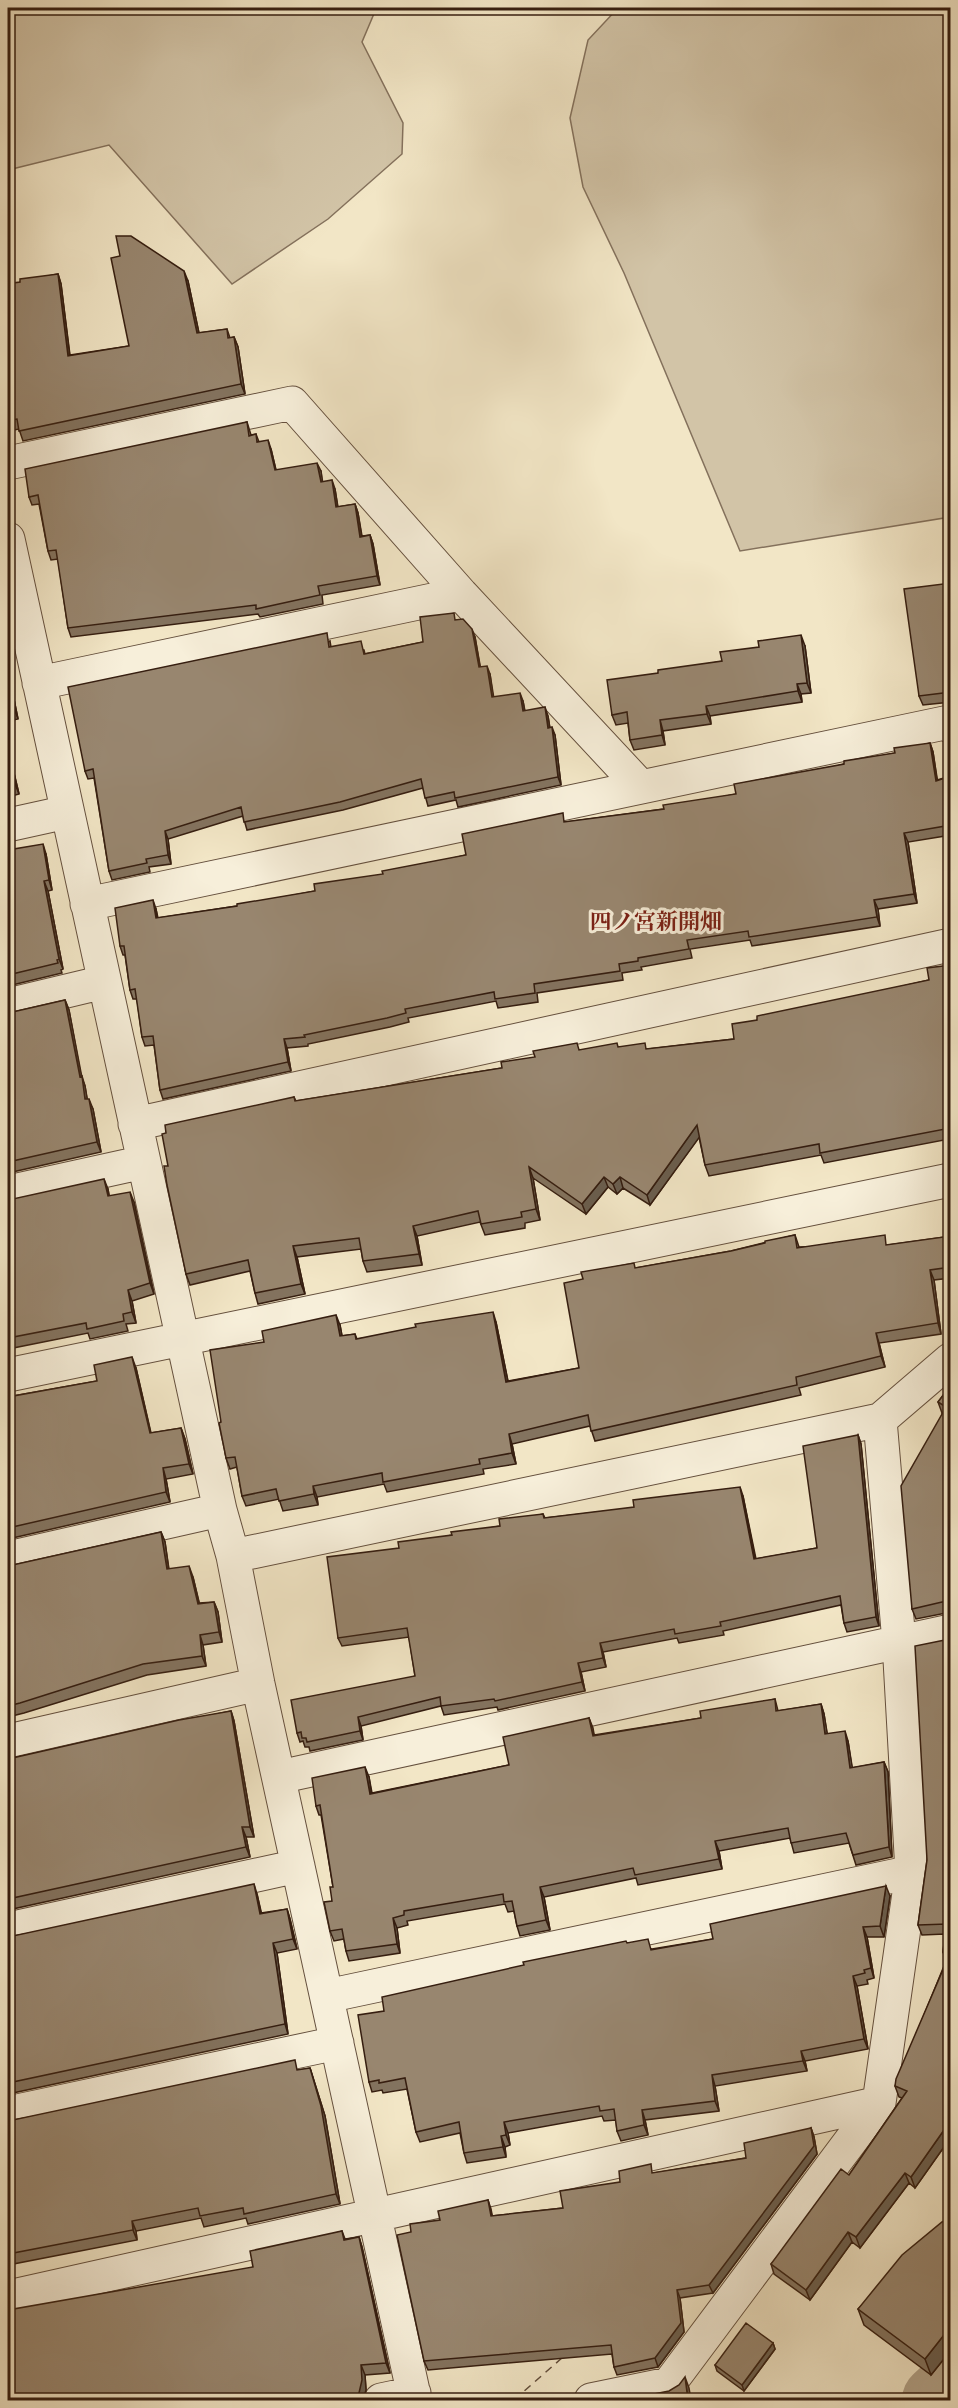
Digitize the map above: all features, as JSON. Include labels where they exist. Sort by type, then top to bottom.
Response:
[{"type":"street","points":[[8,463],[292,404],[461,594],[640,786]]},
{"type":"street","points":[[8,539],[18,640],[39,683],[220,1510],[233,1556],[258,1684],[414,2397],[381,2400]]},
{"type":"street","points":[[39,683],[461,594]]},
{"type":"street","points":[[87,904],[949,722],[951,726]]},
{"type":"street","points":[[8,825],[67,812]]},
{"type":"street","points":[[135,1124],[951,945]]},
{"type":"street","points":[[8,1005],[104,982]]},
{"type":"street","points":[[8,1192],[144,1162]]},
{"type":"street","points":[[8,1375],[951,1180]]},
{"type":"street","points":[[233,1556],[880,1420],[951,1360]]},
{"type":"street","points":[[591,2400],[669,2384],[879,2103],[912,1872],[899,1642],[880,1420]]},
{"type":"street","points":[[8,1558],[220,1510]]},
{"type":"street","points":[[279,1777],[951,1631]]},
{"type":"street","points":[[8,1741],[258,1684]]},
{"type":"street","points":[[8,1929],[298,1866]]},
{"type":"street","points":[[327,1996],[912,1872]]},
{"type":"street","points":[[8,2113],[337,2043]]},
{"type":"street","points":[[8,2297],[879,2103]]},
{"type":"shaded area","points":[[8,8],[412,8],[376,9],[362,42],[403,123],[402,154],[328,219],[232,284],[109,145],[8,170]]},
{"type":"shaded area","points":[[618,8],[950,8],[950,517],[740,551],[624,273],[583,187],[570,118],[588,40]]},
{"type":"building","points":[[116,236],[131,236],[184,271],[197,333],[227,329],[228,338],[234,337],[241,384],[19,431],[17,419],[10,420],[8,400],[8,371],[14,370],[8,320],[8,295],[14,294],[13,283],[20,282],[20,279],[58,274],[68,356],[129,346],[111,258],[120,256]]},
{"type":"building","points":[[247,422],[249,436],[256,434],[257,442],[268,440],[275,470],[317,463],[321,482],[332,480],[336,507],[355,504],[360,537],[370,535],[377,576],[318,586],[320,595],[256,609],[256,605],[68,628],[56,550],[48,551],[38,495],[29,497],[25,469]]},
{"type":"building","points":[[951,583],[951,692],[919,696],[904,589]]},
{"type":"building","points":[[454,613],[455,620],[463,619],[472,629],[479,667],[487,666],[492,697],[520,693],[523,711],[545,707],[548,728],[552,727],[558,777],[455,798],[454,792],[425,798],[421,779],[340,802],[244,822],[241,807],[165,831],[168,855],[146,859],[147,863],[109,871],[93,769],[85,771],[68,687],[327,633],[329,647],[361,641],[364,654],[423,642],[420,617]]},
{"type":"building","points":[[801,635],[807,683],[797,684],[798,691],[706,706],[707,714],[660,720],[662,735],[630,740],[627,712],[612,715],[607,680],[722,661],[720,652],[759,647],[758,641]]},
{"type":"building","points":[[8,677],[14,708],[8,710]]},
{"type":"building","points":[[930,743],[936,781],[951,776],[951,825],[904,833],[914,894],[874,900],[877,917],[749,937],[748,931],[687,940],[689,949],[638,958],[638,961],[619,964],[620,971],[534,984],[535,993],[495,999],[494,992],[405,1009],[406,1013],[387,1018],[304,1035],[305,1037],[284,1039],[288,1062],[160,1090],[153,1036],[142,1037],[135,989],[130,990],[124,946],[120,946],[115,908],[153,900],[156,918],[315,891],[314,884],[383,874],[382,871],[466,855],[462,834],[563,813],[564,822],[664,809],[663,805],[736,794],[734,784],[844,764],[844,761],[895,753],[894,748]]},
{"type":"building","points":[[8,753],[15,784],[8,786]]},
{"type":"building","points":[[43,844],[49,880],[44,881],[58,963],[8,975],[8,850]]},
{"type":"building","points":[[951,965],[951,1131],[945,1129],[820,1153],[819,1144],[705,1165],[697,1125],[647,1195],[620,1177],[613,1184],[604,1177],[582,1204],[529,1167],[536,1209],[521,1212],[522,1217],[481,1224],[478,1211],[413,1226],[419,1254],[363,1261],[359,1238],[293,1246],[301,1284],[255,1293],[248,1260],[186,1274],[164,1166],[168,1166],[162,1134],[166,1133],[165,1125],[294,1097],[295,1101],[502,1068],[501,1062],[535,1057],[533,1051],[577,1043],[579,1050],[617,1043],[618,1047],[645,1043],[646,1049],[734,1039],[732,1024],[757,1020],[757,1016],[929,980],[927,968]]},
{"type":"building","points":[[65,1000],[80,1077],[82,1076],[85,1099],[89,1099],[97,1142],[8,1162],[8,1013]]},
{"type":"building","points":[[104,1179],[108,1196],[130,1192],[150,1283],[128,1290],[132,1312],[123,1314],[124,1321],[87,1329],[86,1323],[8,1338],[8,1200]]},
{"type":"building","points":[[795,1235],[797,1248],[885,1235],[886,1245],[951,1236],[951,1267],[930,1270],[938,1323],[876,1333],[881,1356],[796,1377],[797,1385],[591,1431],[588,1415],[509,1434],[512,1453],[479,1459],[480,1464],[383,1482],[382,1473],[313,1486],[314,1494],[279,1501],[276,1489],[242,1496],[235,1457],[226,1458],[210,1350],[264,1342],[262,1331],[336,1315],[340,1336],[355,1334],[356,1339],[416,1327],[415,1324],[493,1312],[506,1382],[579,1368],[564,1283],[583,1279],[581,1272],[634,1263],[635,1268],[731,1251]]},
{"type":"building","points":[[132,1357],[150,1433],[181,1428],[189,1464],[163,1468],[166,1492],[8,1528],[8,1397],[97,1381],[94,1365]]},
{"type":"building","points":[[951,1385],[951,1524],[948,1529],[951,1529],[951,1602],[912,1609],[901,1486],[946,1407],[938,1402]]},
{"type":"building","points":[[858,1435],[876,1617],[844,1623],[840,1596],[720,1622],[721,1626],[675,1634],[674,1629],[600,1643],[603,1658],[578,1663],[582,1682],[495,1701],[494,1699],[441,1706],[440,1697],[358,1717],[360,1731],[307,1742],[306,1738],[302,1738],[301,1732],[297,1733],[291,1700],[415,1676],[407,1628],[338,1638],[327,1557],[399,1548],[398,1542],[500,1526],[499,1519],[543,1514],[544,1518],[634,1507],[633,1500],[740,1487],[754,1559],[817,1548],[803,1446]]},
{"type":"building","points":[[161,1532],[167,1569],[189,1566],[198,1604],[214,1602],[219,1632],[200,1635],[202,1656],[143,1664],[8,1706],[8,1566]]},
{"type":"building","points":[[950,1639],[951,1950],[943,1952],[947,1924],[918,1925],[927,1860],[915,1646]]},
{"type":"building","points":[[775,1699],[776,1711],[821,1704],[825,1734],[845,1731],[850,1768],[884,1762],[889,1847],[853,1855],[846,1833],[791,1843],[788,1828],[715,1841],[719,1859],[635,1875],[633,1868],[540,1887],[546,1920],[517,1926],[512,1901],[504,1902],[503,1894],[404,1911],[404,1915],[393,1918],[397,1944],[346,1951],[342,1929],[330,1931],[324,1902],[332,1901],[330,1887],[333,1887],[320,1805],[316,1806],[312,1778],[365,1767],[370,1794],[509,1765],[503,1737],[589,1718],[593,1736],[701,1718],[700,1711]]},
{"type":"building","points":[[231,1711],[250,1827],[242,1827],[246,1847],[8,1899],[8,1759],[179,1720]]},
{"type":"building","points":[[254,1884],[260,1914],[287,1909],[293,1939],[273,1943],[285,2024],[8,2083],[8,1937]]},
{"type":"building","points":[[886,1886],[880,1926],[863,1927],[871,1968],[864,1970],[865,1973],[853,1976],[864,2039],[801,2051],[803,2061],[712,2075],[715,2101],[642,2110],[644,2125],[617,2131],[614,2109],[600,2111],[599,2106],[504,2122],[506,2135],[501,2136],[503,2147],[464,2153],[459,2122],[416,2132],[405,2078],[379,2083],[379,2080],[369,2082],[358,2015],[384,2011],[382,1997],[524,1965],[523,1962],[626,1941],[627,1943],[648,1939],[651,1950],[713,1939],[710,1924]]},
{"type":"building","points":[[951,1951],[951,2120],[911,2177],[905,2173],[856,2237],[848,2232],[806,2290],[771,2264],[841,2169],[849,2175],[907,2091],[895,2086],[896,2079]]},
{"type":"building","points":[[295,2060],[297,2070],[310,2068],[321,2106],[336,2194],[244,2214],[243,2208],[200,2216],[198,2208],[132,2221],[133,2230],[8,2254],[8,2121]]},
{"type":"building","points":[[811,2128],[814,2146],[709,2285],[677,2290],[681,2323],[655,2358],[614,2367],[611,2345],[424,2361],[397,2235],[411,2232],[410,2224],[440,2220],[438,2211],[488,2200],[491,2216],[563,2208],[560,2191],[620,2182],[619,2171],[651,2164],[652,2173],[746,2158],[744,2143]]},
{"type":"building","points":[[951,2218],[951,2326],[925,2359],[858,2309],[902,2255],[942,2222]]},
{"type":"building","points":[[342,2231],[344,2240],[359,2237],[386,2363],[361,2365],[362,2380],[359,2393],[363,2400],[305,2400],[305,2398],[283,2400],[8,2400],[8,2310],[253,2267],[250,2251]]},
{"type":"building","points":[[746,2323],[773,2343],[742,2385],[715,2365]]},
{"type":"building","points":[[685,2377],[688,2400],[624,2400],[669,2391],[679,2385]]},
{"type":"waterway","points":[[937,2400],[950,2388]]},
{"type":"ferry route","points":[[514,2400],[563,2357]]},
{"type":"district","name":"四ノ宮新開畑","points":[[656,921]]}]
